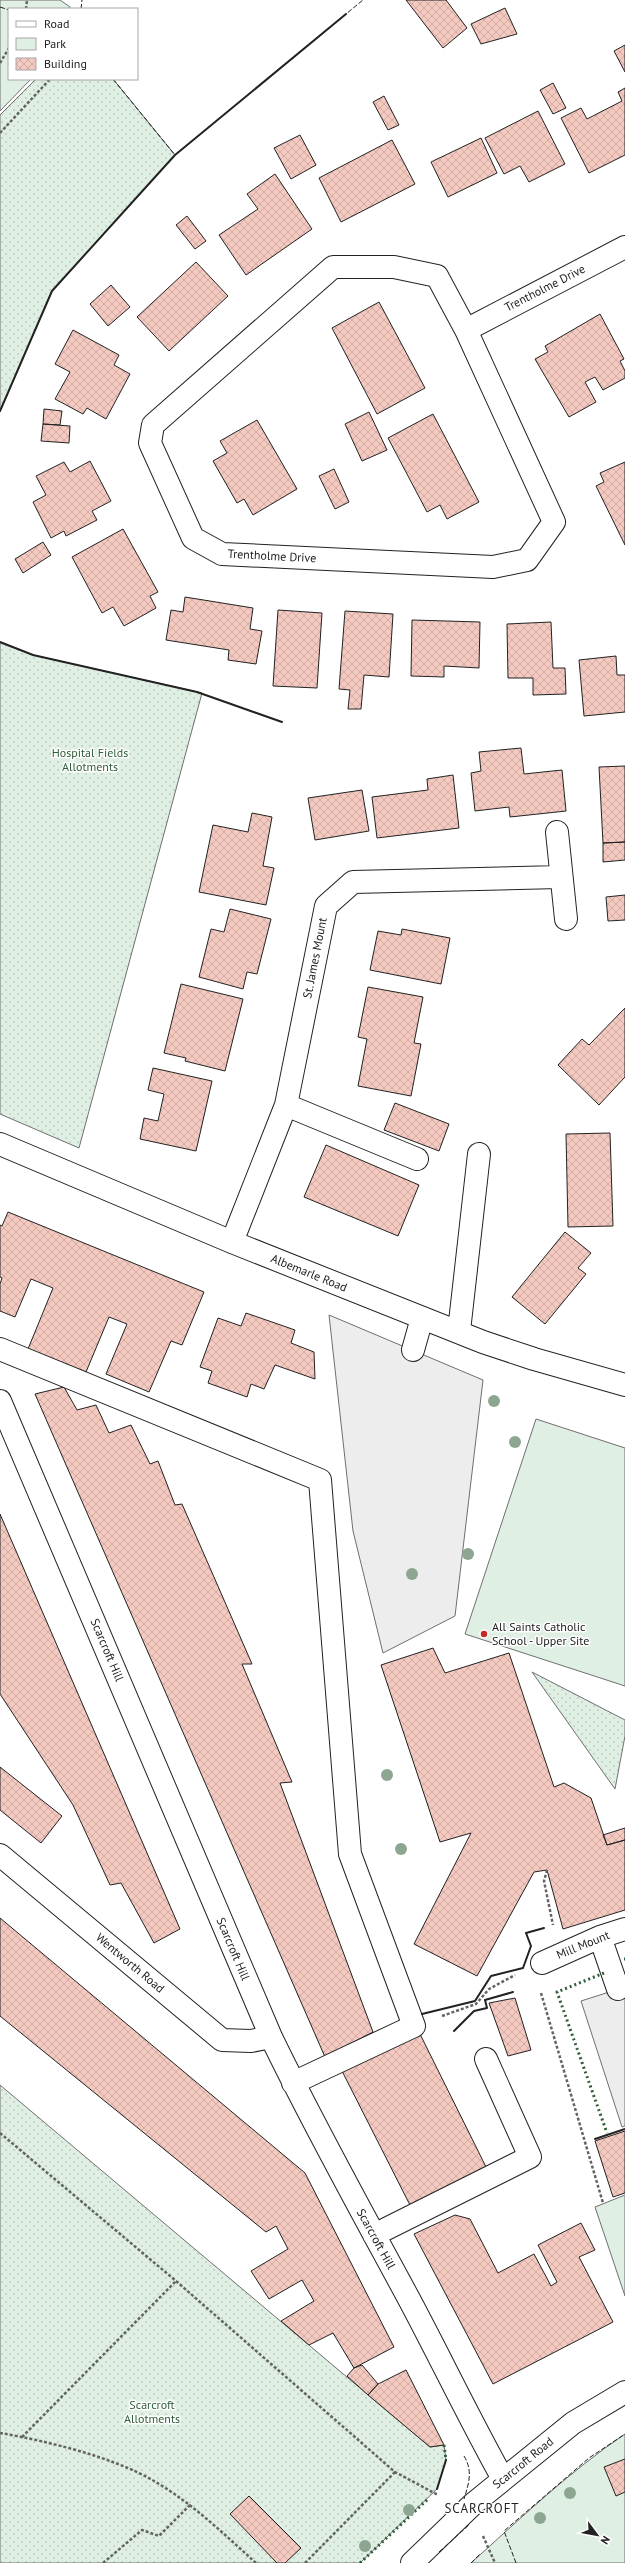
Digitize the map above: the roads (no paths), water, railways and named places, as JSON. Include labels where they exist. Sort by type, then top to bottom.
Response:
[{"type":"street","name":"Trentholme Drive","points":[[466,330],[625,247]]},
{"type":"street","name":"Trentholme Drive","points":[[394,266],[436,276],[466,330],[554,522],[527,560],[493,567],[222,554],[193,538],[150,443],[153,425],[333,267],[394,266]]},
{"type":"street","points":[[557,832],[560,877],[566,919]]},
{"type":"street","name":"St. James Mount","points":[[232,1242],[286,1105],[326,906],[353,882],[560,877]]},
{"type":"street","points":[[286,1105],[417,1159]]},
{"type":"street","name":"Albemarle Road","points":[[0,1144],[232,1242],[422,1318],[534,1359],[625,1385]]},
{"type":"street","points":[[459,1331],[479,1154]]},
{"type":"street","points":[[413,1350],[422,1318]]},
{"type":"street","points":[[0,1349],[320,1480],[350,1854],[414,2026],[293,2083]]},
{"type":"street","name":"Scarcroft Hill","points":[[0,1401],[271,2037],[293,2083],[410,2301],[465,2411],[503,2479]]},
{"type":"street","name":"Wentworth Road","points":[[0,1855],[222,2040],[251,2041],[271,2037]]},
{"type":"street","name":"Mill Mount","points":[[545,1961],[600,1937],[625,1929]]},
{"type":"street","points":[[600,1937],[618,1989]]},
{"type":"street","points":[[374,2234],[530,2157],[486,2059]]},
{"type":"street","name":"Scarcroft Road","points":[[412,2563],[473,2504],[503,2479],[573,2423],[625,2392]]},
{"type":"place","name":"All Saints Catholic School - Upper Site","points":[[484,1634]]},
{"type":"district","name":"SCARCROFT","points":[[482,2508]]},
{"type":"park label","name":"Hospital Fields Allotments","points":[[90,760]]},
{"type":"park label","name":"Scarcroft Allotments","points":[[152,2412]]}]
